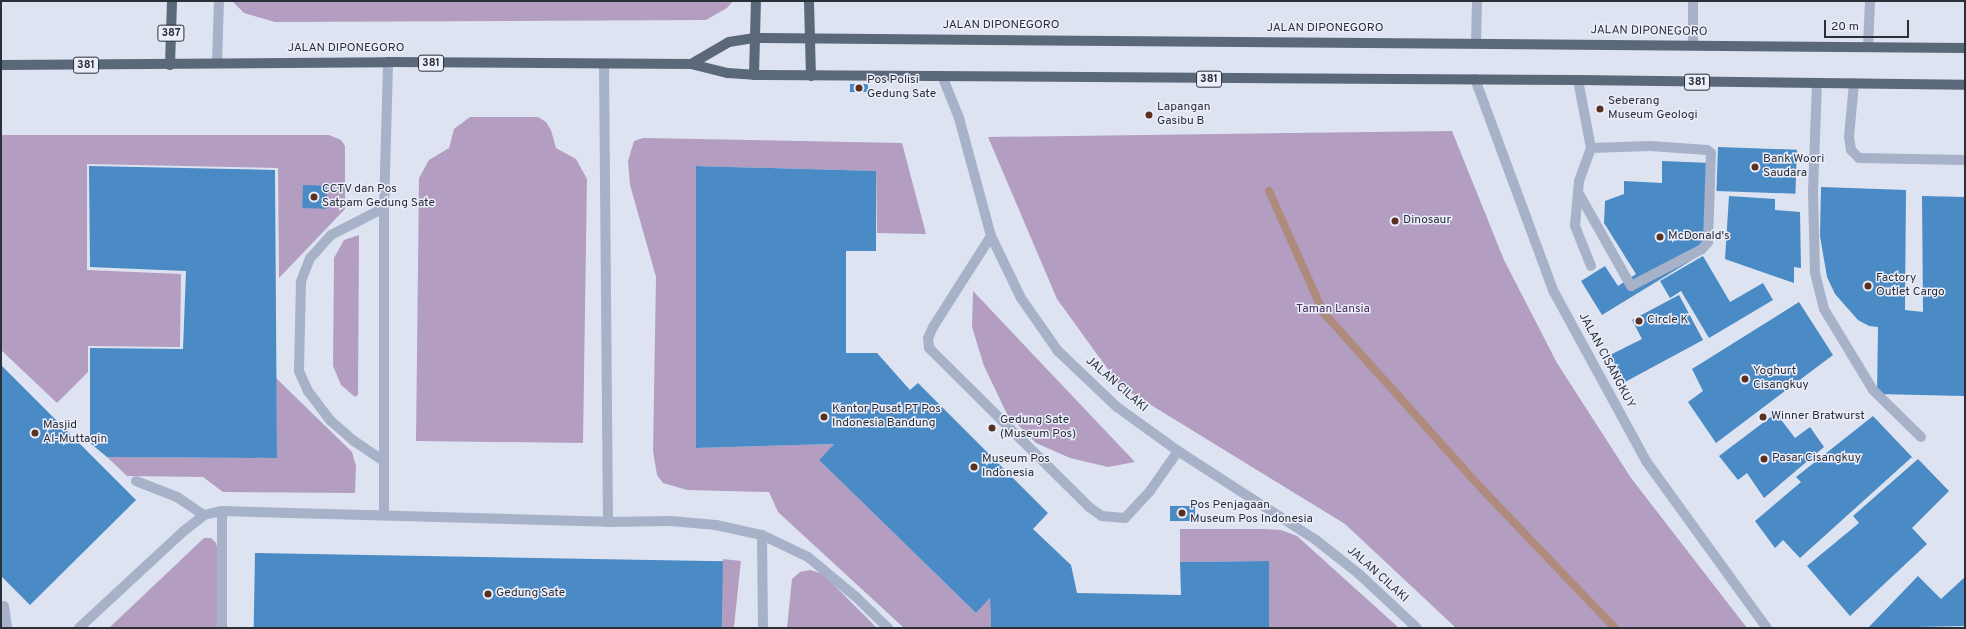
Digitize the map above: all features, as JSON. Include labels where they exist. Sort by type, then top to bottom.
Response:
[{"type":"main road","name":"387","points":[[170,65],[172,1]]},
{"type":"main road","points":[[754,75],[756,1]]},
{"type":"main road","points":[[809,1],[811,76]]},
{"type":"main road","name":"JALAN DIPONEGORO","points":[[691,64],[729,42],[756,38],[1965,48]]},
{"type":"main road","name":"JALAN DIPONEGORO","points":[[1,65],[170,65],[217,63],[388,62],[604,65],[691,64],[728,73],[811,76],[943,78],[1475,79],[1965,85]]},
{"type":"street","points":[[217,63],[219,1]]},
{"type":"street","points":[[1476,43],[1477,1]]},
{"type":"street","points":[[1693,1],[1693,45]]},
{"type":"street","points":[[1868,47],[1870,1]]},
{"type":"street","points":[[384,515],[384,208],[388,62]]},
{"type":"street","points":[[604,65],[608,522]]},
{"type":"street","name":"JALAN CILAKI","points":[[943,78],[959,118],[991,236],[1021,298],[1058,351],[1117,407],[1178,451],[1316,540],[1359,574],[1417,628]]},
{"type":"street","name":"JALAN CISANGKUY","points":[[1475,79],[1554,292],[1646,461],[1767,628]]},
{"type":"street","points":[[1578,80],[1591,148],[1579,181],[1575,226],[1591,266]]},
{"type":"street","points":[[1817,83],[1813,192],[1815,273],[1824,309],[1873,390],[1921,437]]},
{"type":"street","points":[[1854,83],[1849,137],[1851,150],[1859,158],[1965,160]]},
{"type":"street","points":[[1578,192],[1631,286],[1702,249],[1708,242],[1711,153],[1707,150],[1650,146],[1591,148]]},
{"type":"street","points":[[384,208],[331,235],[310,258],[301,282],[299,371],[308,391],[331,421],[354,441],[384,461]]},
{"type":"street","points":[[991,236],[933,327],[928,338],[929,348],[1089,507],[1102,516],[1125,518],[1150,491],[1178,451]]},
{"type":"street","points":[[136,481],[177,497],[204,515]]},
{"type":"street","points":[[222,511],[222,628]]},
{"type":"street","points":[[80,628],[185,530],[204,515],[222,511],[608,522],[678,522],[716,525],[762,535],[808,557],[856,597],[888,628]]},
{"type":"street","points":[[762,535],[763,628]]},
{"type":"street","points":[[4,606],[7,628]]},
{"type":"green space","points":[[232,1],[733,1],[727,8],[706,20],[275,22],[244,13]]},
{"type":"green space","points":[[470,117],[538,117],[546,122],[551,130],[556,148],[576,159],[587,179],[583,443],[416,441],[419,178],[429,160],[449,148],[454,129]]},
{"type":"green space","name":"Taman Lansia","points":[[1452,131],[1504,260],[1557,363],[1631,478],[1747,628],[1456,628],[1345,524],[1120,386],[1057,299],[988,137]]},
{"type":"green space","points":[[1,135],[329,135],[341,140],[345,146],[345,209],[279,278],[278,168],[87,164],[87,270],[181,274],[180,347],[88,346],[88,372],[57,403],[1,350]]},
{"type":"green space","points":[[643,138],[902,143],[926,234],[877,233],[876,171],[696,166],[696,448],[834,444],[819,460],[976,613],[990,598],[991,628],[904,628],[778,512],[769,492],[687,490],[663,483],[657,475],[653,451],[656,277],[630,185],[628,161],[634,141]]},
{"type":"green space","points":[[359,235],[358,395],[355,397],[341,385],[333,366],[334,258],[344,240]]},
{"type":"green space","points":[[973,291],[1135,462],[1108,467],[1070,458],[1036,443],[1007,414],[984,366],[972,327]]},
{"type":"green space","points":[[276,378],[352,452],[356,466],[355,493],[223,492],[203,477],[127,476],[107,457],[277,458]]},
{"type":"green space","points":[[1180,529],[1281,530],[1297,536],[1399,628],[1269,628],[1269,561],[1180,562]]},
{"type":"green space","points":[[204,538],[211,538],[216,543],[219,554],[218,628],[109,628]]},
{"type":"green space","points":[[723,559],[741,561],[734,628],[716,628]]},
{"type":"green space","points":[[810,570],[823,574],[877,628],[787,628],[792,579],[800,572]]},
{"type":"building","name":"Pos Polisi Gedung Sate","points":[[850,84],[868,84],[868,92],[850,92]]},
{"type":"building","points":[[1718,147],[1797,150],[1795,194],[1716,191]]},
{"type":"building","name":"McDonald's","points":[[1662,161],[1710,163],[1705,252],[1602,315],[1581,281],[1605,266],[1618,286],[1636,274],[1604,223],[1605,201],[1624,194],[1624,181],[1662,183]]},
{"type":"building","points":[[89,166],[275,170],[277,458],[107,457],[90,443],[90,348],[183,349],[186,271],[90,267]]},
{"type":"building","name":"Kantor Pusat PT Pos Indonesia Bandung","points":[[696,166],[876,171],[876,251],[846,251],[846,353],[877,353],[910,390],[918,383],[1048,513],[1033,529],[1071,565],[1077,593],[1181,595],[1180,562],[1269,561],[1269,628],[991,628],[990,598],[976,613],[819,460],[834,444],[696,448]]},
{"type":"building","name":"CCTV dan Pos Satpam Gedung Sate","points":[[303,185],[327,186],[326,209],[302,208]]},
{"type":"building","name":"Factory Outlet Cargo","points":[[1821,187],[1906,190],[1905,310],[1923,312],[1922,196],[1965,197],[1965,396],[1877,394],[1878,327],[1869,326],[1858,320],[1835,294],[1827,277],[1820,236]]},
{"type":"building","points":[[1729,196],[1775,199],[1775,210],[1800,212],[1801,268],[1794,267],[1794,283],[1725,259]]},
{"type":"building","points":[[1703,256],[1730,302],[1763,283],[1773,300],[1709,338],[1681,291],[1670,298],[1660,281]]},
{"type":"building","points":[[1679,295],[1703,340],[1625,382],[1610,355],[1642,339],[1632,320]]},
{"type":"building","points":[[1799,302],[1833,355],[1716,443],[1688,402],[1703,391],[1692,369]]},
{"type":"building","name":"Masjid Al-Muttaqin","points":[[1,365],[136,500],[30,605],[1,576]]},
{"type":"building","points":[[1776,413],[1795,438],[1810,427],[1824,447],[1764,498],[1747,473],[1738,480],[1719,456]]},
{"type":"building","points":[[1873,416],[1912,457],[1800,558],[1783,540],[1775,548],[1755,521],[1801,482],[1796,477]]},
{"type":"building","points":[[1918,459],[1949,491],[1912,528],[1927,544],[1850,616],[1807,566],[1859,523],[1853,516]]},
{"type":"building","name":"Pos Penjagaan Museum Pos Indonesia","points":[[1170,506],[1195,506],[1195,521],[1170,521]]},
{"type":"building","name":"Gedung Sate","points":[[255,553],[723,561],[722,628],[254,628]]},
{"type":"building","points":[[1918,576],[1941,599],[1965,577],[1965,626],[1868,628]]},
{"type":"waterway","points":[[1269,191],[1323,312],[1482,489],[1615,628]]},
{"type":"place","name":"Pos Polisi Gedung Sate","points":[[859,88]]},
{"type":"place","name":"Seberang Museum Geologi","points":[[1600,109]]},
{"type":"place","name":"Lapangan Gasibu B","points":[[1149,115]]},
{"type":"place","name":"Bank Woori Saudara","points":[[1755,167]]},
{"type":"place","name":"CCTV dan Pos Satpam Gedung Sate","points":[[314,197]]},
{"type":"place","name":"Dinosaur","points":[[1395,221]]},
{"type":"place","name":"McDonald's","points":[[1660,237]]},
{"type":"place","name":"Factory Outlet Cargo","points":[[1868,286]]},
{"type":"place","name":"Circle K","points":[[1639,321]]},
{"type":"place","name":"Yoghurt Cisangkuy","points":[[1745,379]]},
{"type":"place","name":"Kantor Pusat PT Pos Indonesia Bandung","points":[[824,417]]},
{"type":"place","name":"Winner Bratwurst","points":[[1763,417]]},
{"type":"place","name":"Gedung Sate (Museum Pos)","points":[[992,428]]},
{"type":"place","name":"Masjid Al-Muttaqin","points":[[35,433]]},
{"type":"place","name":"Pasar Cisangkuy","points":[[1764,459]]},
{"type":"place","name":"Museum Pos Indonesia","points":[[974,467]]},
{"type":"place","name":"Pos Penjagaan Museum Pos Indonesia","points":[[1182,513]]},
{"type":"place","name":"Gedung Sate","points":[[488,594]]}]
